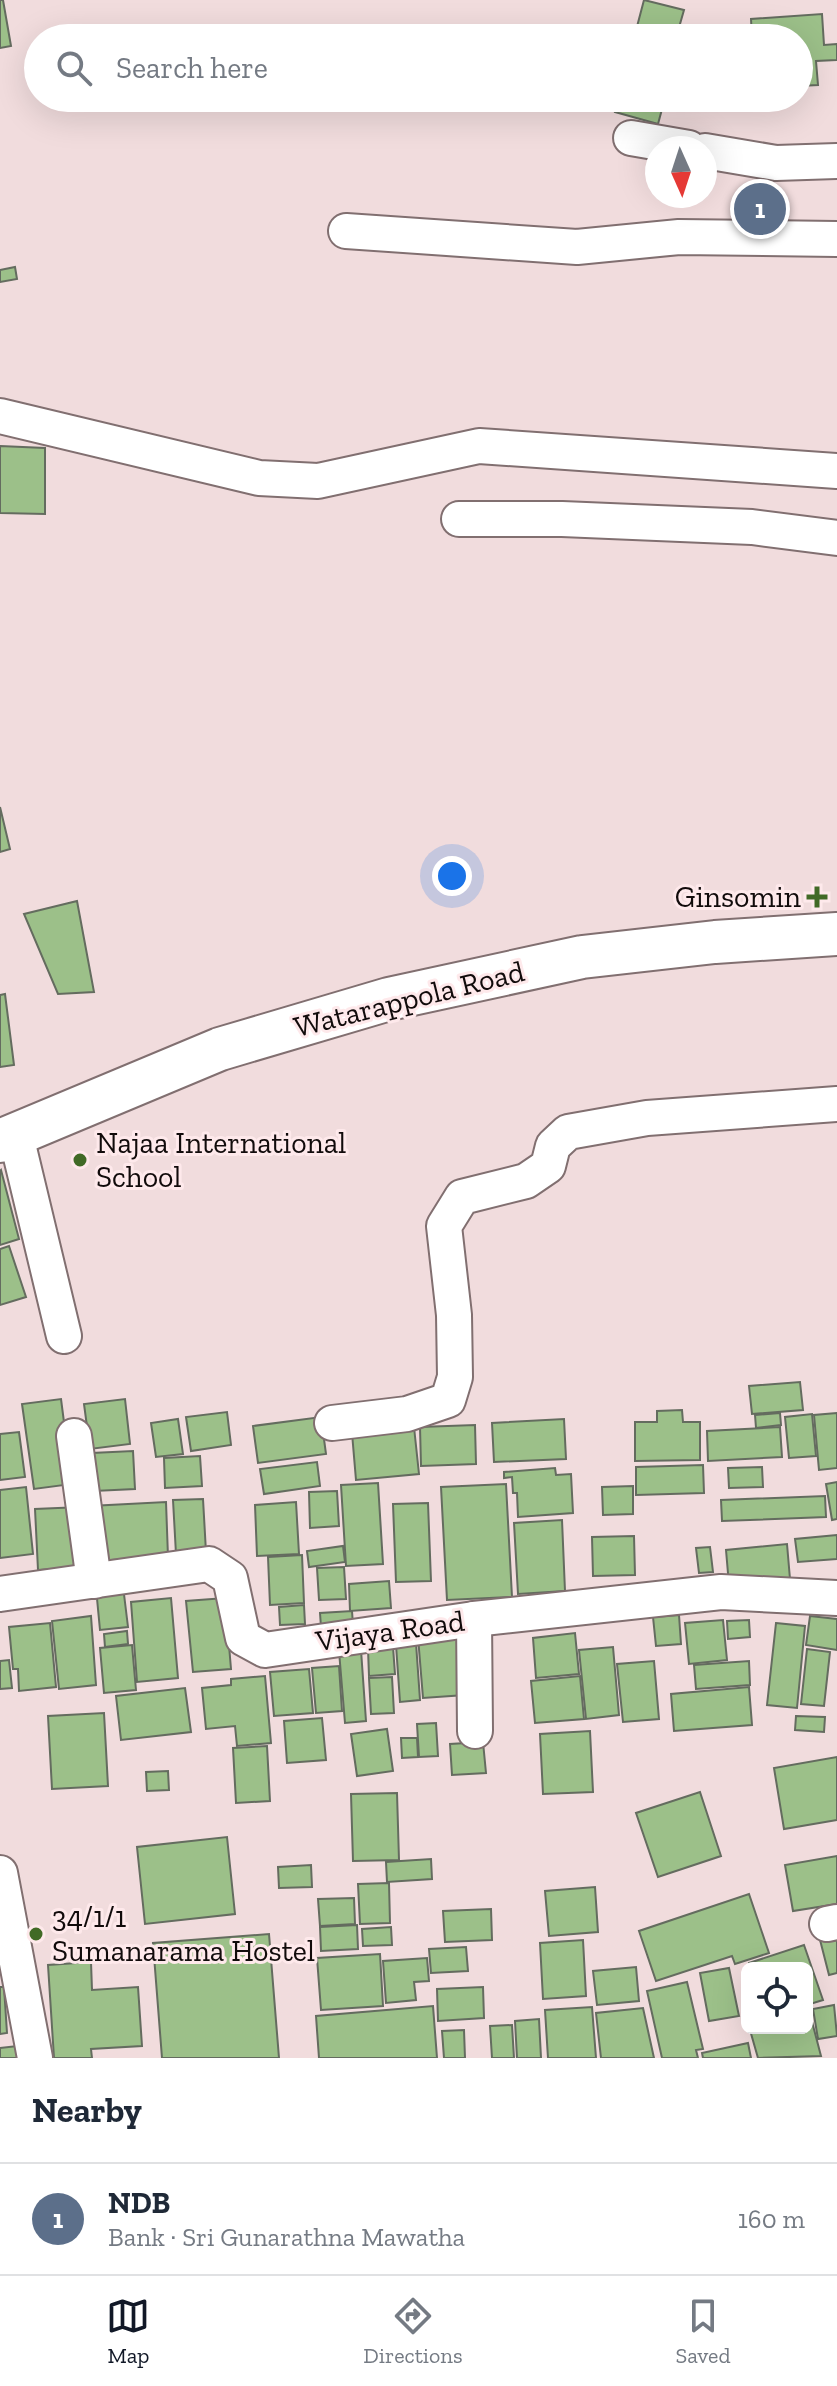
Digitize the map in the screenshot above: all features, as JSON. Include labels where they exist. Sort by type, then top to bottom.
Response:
[{"type":"street","points":[[631,138],[645,140]]},
{"type":"street","points":[[717,153],[776,163],[837,161]]},
{"type":"street","points":[[346,231],[577,247],[679,237],[837,239]]},
{"type":"street","points":[[0,416],[259,478],[318,481],[479,446],[837,471]]},
{"type":"street","points":[[459,519],[562,519],[752,527],[837,538]]},
{"type":"street","name":"Watarappola Road","points":[[8,1138],[220,1049],[389,999],[582,957],[715,942],[837,934]]},
{"type":"street","points":[[332,1423],[407,1414],[448,1400],[455,1377],[454,1315],[444,1226],[462,1197],[526,1181],[548,1166],[553,1146],[568,1132],[647,1118],[837,1104]]},
{"type":"street","points":[[8,1138],[64,1336]]},
{"type":"street","points":[[74,1436],[94,1581]]},
{"type":"street","name":"Vijaya Road","points":[[0,1594],[209,1564],[230,1578],[243,1638],[265,1650],[474,1619],[721,1592],[837,1598]]},
{"type":"street","points":[[474,1619],[475,1731]]},
{"type":"street","points":[[0,1873],[35,2058]]},
{"type":"building","points":[[0,0],[3,0],[11,46],[0,48]]},
{"type":"building","points":[[644,0],[684,10],[680,24],[638,24]]},
{"type":"building","points":[[822,14],[824,45],[837,44],[837,60],[816,61],[818,85],[813,85],[813,24],[751,24],[751,19]]},
{"type":"building","points":[[615,112],[661,112],[658,124]]},
{"type":"building","points":[[15,267],[17,279],[0,282],[0,270]]},
{"type":"building","points":[[0,446],[45,448],[45,514],[0,513]]},
{"type":"building","points":[[0,807],[10,849],[0,852]]},
{"type":"building","points":[[77,901],[94,992],[58,994],[24,914]]},
{"type":"building","points":[[5,994],[14,1065],[0,1067],[0,995]]},
{"type":"building","points":[[0,1171],[19,1239],[0,1245]]},
{"type":"building","points":[[9,1246],[26,1297],[0,1305],[0,1249]]},
{"type":"building","points":[[800,1382],[803,1410],[752,1414],[749,1386]]},
{"type":"building","points":[[61,1399],[72,1484],[34,1489],[22,1404]]},
{"type":"building","points":[[125,1399],[130,1444],[90,1449],[84,1404]]},
{"type":"building","points":[[682,1410],[683,1422],[700,1422],[700,1460],[635,1461],[635,1422],[657,1422],[657,1411]]},
{"type":"building","points":[[227,1412],[231,1445],[191,1451],[186,1417]]},
{"type":"building","points":[[780,1413],[781,1425],[756,1428],[755,1415]]},
{"type":"building","points":[[837,1413],[837,1468],[819,1470],[814,1415]]},
{"type":"building","points":[[812,1414],[816,1456],[789,1458],[785,1417]]},
{"type":"building","points":[[321,1417],[326,1454],[258,1463],[253,1426]]},
{"type":"building","points":[[178,1419],[183,1454],[156,1457],[151,1423]]},
{"type":"building","points":[[564,1419],[566,1459],[494,1462],[492,1423]]},
{"type":"building","points":[[475,1425],[476,1464],[421,1466],[420,1427]]},
{"type":"building","points":[[414,1427],[419,1474],[356,1480],[352,1433]]},
{"type":"building","points":[[780,1427],[782,1457],[708,1461],[707,1431]]},
{"type":"building","points":[[19,1432],[25,1477],[0,1480],[0,1434]]},
{"type":"building","points":[[133,1451],[135,1489],[94,1491],[92,1453]]},
{"type":"building","points":[[200,1456],[202,1486],[165,1488],[164,1458]]},
{"type":"building","points":[[317,1462],[320,1486],[264,1494],[260,1469]]},
{"type":"building","points":[[703,1465],[704,1493],[636,1495],[636,1467]]},
{"type":"building","points":[[762,1467],[763,1487],[729,1488],[728,1468]]},
{"type":"building","points":[[555,1468],[556,1475],[571,1474],[573,1513],[518,1517],[517,1493],[513,1493],[512,1477],[504,1478],[504,1472]]},
{"type":"building","points":[[837,1482],[837,1519],[832,1520],[826,1484]]},
{"type":"building","points":[[378,1483],[383,1564],[346,1566],[341,1485]]},
{"type":"building","points":[[506,1484],[512,1597],[447,1600],[441,1487]]},
{"type":"building","points":[[633,1486],[633,1514],[603,1515],[602,1487]]},
{"type":"building","points":[[26,1487],[33,1554],[0,1558],[0,1490]]},
{"type":"building","points":[[337,1491],[339,1526],[310,1528],[309,1492]]},
{"type":"building","points":[[825,1496],[826,1517],[722,1521],[721,1500]]},
{"type":"building","points":[[203,1499],[206,1552],[176,1554],[173,1500]]},
{"type":"building","points":[[166,1502],[168,1557],[92,1561],[90,1506]]},
{"type":"building","points":[[296,1502],[299,1554],[257,1556],[255,1505]]},
{"type":"building","points":[[428,1503],[431,1581],[396,1582],[393,1504]]},
{"type":"building","points":[[81,1507],[84,1567],[38,1570],[35,1509]]},
{"type":"building","points":[[562,1520],[565,1591],[518,1594],[514,1523]]},
{"type":"building","points":[[837,1535],[837,1559],[798,1562],[795,1539]]},
{"type":"building","points":[[634,1536],[635,1575],[593,1576],[592,1537]]},
{"type":"building","points":[[787,1544],[790,1579],[729,1585],[726,1550]]},
{"type":"building","points":[[343,1546],[345,1562],[309,1567],[307,1551]]},
{"type":"building","points":[[710,1547],[713,1572],[699,1573],[696,1548]]},
{"type":"building","points":[[302,1555],[304,1603],[270,1605],[268,1557]]},
{"type":"building","points":[[344,1567],[346,1599],[319,1600],[317,1568]]},
{"type":"building","points":[[389,1581],[391,1608],[350,1611],[349,1584]]},
{"type":"building","points":[[123,1586],[128,1627],[100,1630],[96,1588]]},
{"type":"building","points":[[171,1598],[178,1678],[137,1682],[131,1602]]},
{"type":"building","points":[[225,1598],[231,1669],[193,1672],[186,1601]]},
{"type":"building","points":[[304,1605],[305,1624],[280,1625],[279,1607]]},
{"type":"building","points":[[352,1611],[353,1625],[321,1627],[320,1613]]},
{"type":"building","points":[[679,1615],[681,1644],[656,1646],[653,1617]]},
{"type":"building","points":[[91,1616],[96,1685],[59,1689],[52,1621]]},
{"type":"building","points":[[810,1616],[837,1619],[837,1650],[806,1645]]},
{"type":"building","points":[[723,1620],[727,1660],[689,1664],[685,1623]]},
{"type":"building","points":[[749,1620],[750,1637],[728,1639],[727,1621]]},
{"type":"building","points":[[50,1623],[56,1687],[19,1691],[18,1669],[13,1669],[9,1627]]},
{"type":"building","points":[[776,1623],[805,1626],[797,1708],[767,1705]]},
{"type":"building","points":[[127,1631],[128,1644],[105,1647],[104,1634]]},
{"type":"building","points":[[461,1633],[465,1695],[423,1698],[418,1637]]},
{"type":"building","points":[[575,1633],[579,1674],[536,1678],[533,1638]]},
{"type":"building","points":[[416,1643],[420,1700],[400,1702],[396,1645]]},
{"type":"building","points":[[132,1645],[136,1690],[104,1693],[100,1648]]},
{"type":"building","points":[[393,1647],[395,1674],[369,1676],[368,1649]]},
{"type":"building","points":[[613,1647],[619,1715],[586,1719],[579,1650]]},
{"type":"building","points":[[807,1649],[830,1652],[824,1706],[801,1704]]},
{"type":"building","points":[[361,1650],[366,1721],[345,1723],[339,1651]]},
{"type":"building","points":[[9,1660],[12,1688],[0,1689],[0,1661]]},
{"type":"building","points":[[654,1661],[659,1719],[623,1722],[617,1664]]},
{"type":"building","points":[[749,1661],[750,1685],[696,1689],[694,1665]]},
{"type":"building","points":[[339,1666],[342,1711],[316,1713],[312,1668]]},
{"type":"building","points":[[309,1669],[313,1713],[274,1716],[270,1672]]},
{"type":"building","points":[[265,1676],[271,1743],[237,1746],[235,1726],[206,1729],[202,1688],[231,1685],[231,1679]]},
{"type":"building","points":[[580,1676],[584,1719],[535,1723],[531,1681]]},
{"type":"building","points":[[392,1677],[394,1713],[371,1714],[369,1678]]},
{"type":"building","points":[[749,1687],[752,1725],[674,1731],[671,1694]]},
{"type":"building","points":[[185,1688],[191,1732],[121,1740],[116,1696]]},
{"type":"building","points":[[104,1713],[108,1786],[52,1789],[48,1716]]},
{"type":"building","points":[[796,1716],[825,1717],[824,1732],[795,1730]]},
{"type":"building","points":[[322,1718],[326,1760],[287,1763],[284,1721]]},
{"type":"building","points":[[436,1723],[438,1756],[419,1757],[417,1724]]},
{"type":"building","points":[[387,1729],[393,1771],[357,1776],[351,1734]]},
{"type":"building","points":[[590,1731],[593,1792],[543,1794],[540,1734]]},
{"type":"building","points":[[401,1738],[417,1738],[418,1757],[402,1758]]},
{"type":"building","points":[[483,1742],[486,1773],[452,1775],[450,1744]]},
{"type":"building","points":[[267,1746],[270,1801],[236,1803],[233,1748]]},
{"type":"building","points":[[837,1757],[837,1820],[784,1829],[774,1768]]},
{"type":"building","points":[[168,1771],[169,1790],[147,1791],[146,1772]]},
{"type":"building","points":[[700,1792],[721,1856],[658,1877],[636,1813]]},
{"type":"building","points":[[397,1793],[399,1860],[353,1861],[351,1794]]},
{"type":"building","points":[[227,1837],[235,1914],[145,1924],[137,1847]]},
{"type":"building","points":[[837,1856],[837,1904],[793,1911],[785,1865]]},
{"type":"building","points":[[431,1859],[432,1879],[387,1882],[386,1862]]},
{"type":"building","points":[[311,1865],[312,1887],[279,1888],[278,1867]]},
{"type":"building","points":[[389,1883],[390,1923],[360,1924],[358,1884]]},
{"type":"building","points":[[595,1887],[598,1932],[549,1936],[545,1891]]},
{"type":"building","points":[[749,1894],[769,1953],[735,1964],[732,1956],[656,1981],[639,1931]]},
{"type":"building","points":[[354,1898],[355,1924],[320,1926],[318,1899]]},
{"type":"building","points":[[491,1909],[492,1940],[445,1942],[443,1911]]},
{"type":"building","points":[[357,1925],[358,1949],[321,1951],[320,1927]]},
{"type":"building","points":[[391,1927],[392,1945],[363,1946],[362,1929]]},
{"type":"building","points":[[837,1927],[837,1973],[829,1975],[818,1932]]},
{"type":"building","points":[[269,1934],[279,2058],[162,2058],[153,1943]]},
{"type":"building","points":[[583,1940],[586,1996],[543,1999],[540,1943]]},
{"type":"building","points":[[804,1945],[810,1962],[752,1962]]},
{"type":"building","points":[[466,1947],[468,1971],[431,1973],[429,1949]]},
{"type":"building","points":[[380,1954],[383,2006],[321,2010],[317,1958]]},
{"type":"building","points":[[427,1958],[429,1981],[414,1982],[416,2000],[386,2003],[383,1961]]},
{"type":"building","points":[[91,1962],[92,1990],[138,1987],[142,2046],[91,2049],[92,2058],[54,2058],[48,1965]]},
{"type":"building","points":[[636,1967],[639,2001],[597,2005],[593,1971]]},
{"type":"building","points":[[729,1968],[739,2016],[709,2021],[700,1973]]},
{"type":"building","points":[[813,1971],[823,2000],[813,2003]]},
{"type":"building","points":[[687,1982],[703,2049],[696,2050],[698,2058],[662,2058],[647,1991]]},
{"type":"building","points":[[0,1987],[4,1987],[7,2033],[0,2034]]},
{"type":"building","points":[[483,1987],[484,2018],[438,2021],[437,1989]]},
{"type":"building","points":[[834,2005],[837,2036],[818,2039],[813,2009]]},
{"type":"building","points":[[433,2006],[437,2058],[319,2058],[316,2016]]},
{"type":"building","points":[[592,2007],[596,2058],[548,2058],[545,2010]]},
{"type":"building","points":[[643,2008],[654,2058],[601,2058],[596,2013]]},
{"type":"building","points":[[539,2019],[541,2058],[517,2058],[515,2021]]},
{"type":"building","points":[[512,2025],[514,2058],[492,2058],[490,2026]]},
{"type":"building","points":[[813,2025],[821,2056],[758,2058],[751,2034],[813,2034]]},
{"type":"building","points":[[464,2030],[465,2058],[444,2058],[442,2031]]},
{"type":"building","points":[[748,2043],[751,2058],[703,2058],[702,2053]]},
{"type":"building","points":[[26,2045],[28,2058],[0,2058],[0,2048]]},
{"type":"place","name":"NDB","points":[[760,209]]},
{"type":"place","name":"Ginsomin","points":[[817,897]]},
{"type":"place","name":"Najaa International School","points":[[80,1160]]},
{"type":"place","name":"34/1/1 Sumanarama Hostel","points":[[36,1934]]}]
